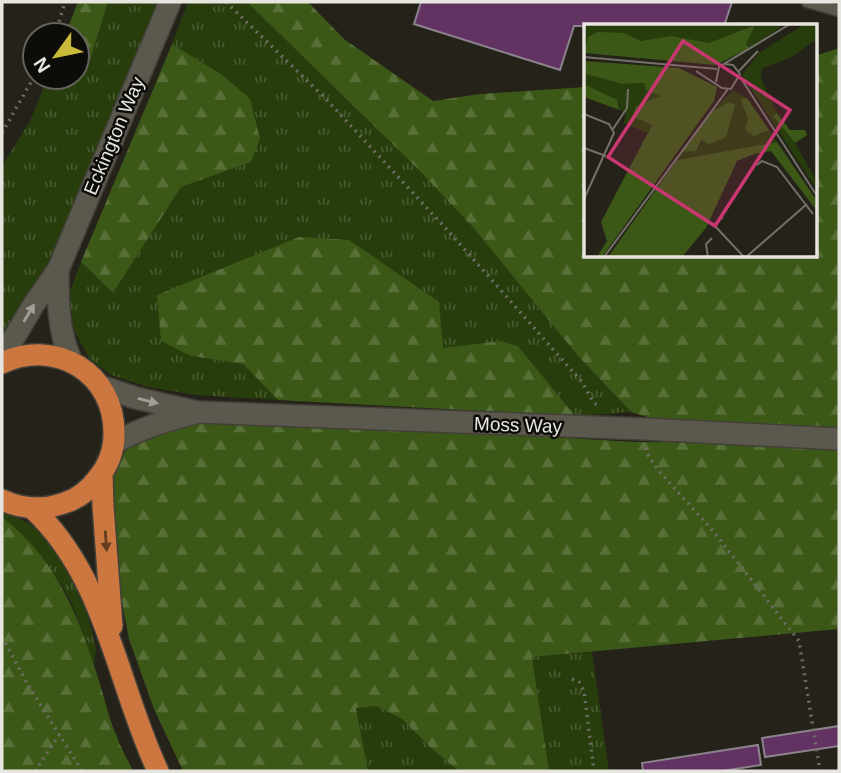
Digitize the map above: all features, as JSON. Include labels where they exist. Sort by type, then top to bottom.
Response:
[{"type":"highway","points":[[2,360],[34,354],[53,355],[72,362],[88,372],[100,386],[110,404],[114,423],[114,443],[110,459],[89,489],[72,500],[53,507],[33,509],[2,500]]},
{"type":"highway","points":[[102,473],[114,653]]},
{"type":"highway","points":[[33,509],[70,551],[97,606],[158,771]]},
{"type":"street","name":"Eckington Way","points":[[2,360],[34,304],[58,270],[170,2]]},
{"type":"street","name":"Eckington Way","points":[[58,270],[58,313],[65,348],[72,362]]},
{"type":"street","name":"Moss Way","points":[[100,386],[136,398],[197,412],[839,439]]},
{"type":"street","name":"Moss Way","points":[[114,443],[156,423],[197,412]]},
{"type":"lane","points":[[807,2],[839,9]]},
{"type":"path","points":[[59,21],[65,2]]},
{"type":"path","points":[[226,2],[326,99],[452,234],[582,382],[594,403],[604,409]]},
{"type":"path","points":[[2,132],[26,91]]},
{"type":"path","points":[[645,429],[646,452],[658,470],[714,532],[799,641],[820,771]]},
{"type":"path","points":[[2,637],[82,771]]},
{"type":"path","points":[[572,679],[579,682],[584,691],[593,771]]},
{"type":"path","points":[[35,771],[60,735]]},
{"type":"green space","points":[[78,2],[108,2],[91,57],[91,21],[71,21]]},
{"type":"green space","points":[[108,2],[157,2],[105,132],[45,269],[2,343],[2,166],[30,121],[42,91],[91,91],[91,57]]},
{"type":"green space","points":[[188,2],[247,2],[418,169],[472,226],[578,356],[631,412],[575,416],[518,346],[499,341],[443,349],[191,356],[243,364],[278,400],[197,395],[148,387],[111,375],[89,358],[74,330],[69,294],[81,262],[113,293],[181,187],[251,162],[221,74],[172,44]]},
{"type":"green space","points":[[247,2],[308,2],[344,39],[433,101],[480,94],[584,87],[584,257],[816,257],[816,56],[839,48],[839,428],[654,419],[631,412],[578,356],[472,226],[418,169]]},
{"type":"green space","points":[[172,44],[221,74],[250,99],[260,139],[251,162],[181,187],[113,293],[81,262]]},
{"type":"green space","points":[[299,237],[349,240],[439,302],[443,348],[500,341],[518,346],[575,416],[278,400],[243,364],[191,356],[161,341],[157,295]]},
{"type":"green space","points":[[181,423],[635,442],[799,443],[839,446],[839,629],[532,657],[549,771],[459,771],[402,719],[376,706],[356,708],[368,771],[183,771],[154,709],[129,639],[120,592],[111,478],[125,451],[137,442]]},
{"type":"green space","points":[[2,511],[30,524],[52,543],[83,597],[96,648],[94,666],[77,616],[63,588],[31,544],[2,517]]},
{"type":"green space","points":[[2,517],[38,551],[64,591],[83,634],[120,746],[133,771],[2,771]]},
{"type":"green space","points":[[592,652],[609,771],[549,771],[532,657]]},
{"type":"green space","points":[[376,706],[402,719],[459,771],[368,771],[356,707]]},
{"type":"building","points":[[421,2],[732,2],[725,24],[574,26],[560,70],[414,24]]},
{"type":"building","points":[[839,726],[839,746],[765,757],[762,738]]},
{"type":"building","points":[[758,745],[761,765],[722,771],[643,771],[642,763]]}]
